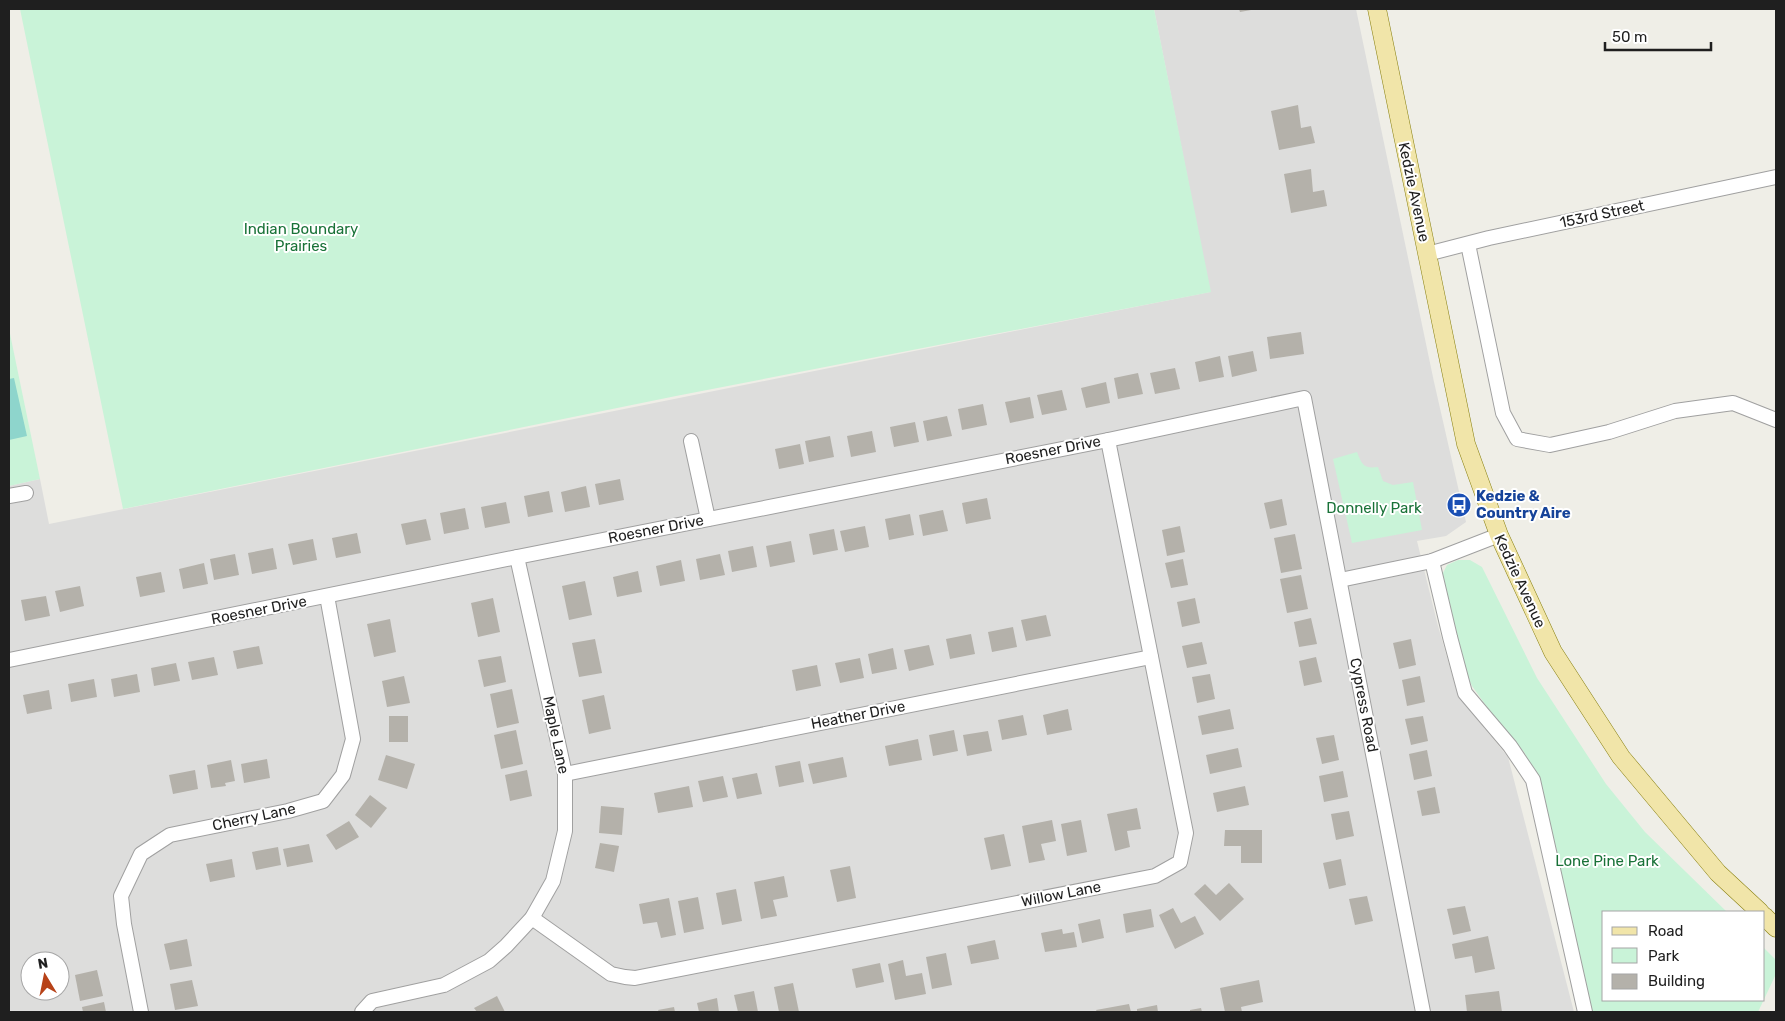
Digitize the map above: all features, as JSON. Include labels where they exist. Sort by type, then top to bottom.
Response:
[{"type":"main road","name":"Kedzie Avenue","points":[[1377,9],[1466,444],[1499,536],[1553,652],[1621,757],[1718,873],[1759,911]]},
{"type":"main road","points":[[1765,917],[1776,928]]},
{"type":"street","name":"153rd Street","points":[[1427,254],[1776,177]]},
{"type":"street","points":[[1468,244],[1503,413],[1517,439],[1550,445],[1609,432],[1675,411],[1733,403],[1776,420]]},
{"type":"street","name":"Roesner Drive","points":[[9,660],[1108,440],[1304,398]]},
{"type":"street","name":"Cypress Road","points":[[1304,398],[1423,1012]]},
{"type":"street","name":"Willow Lane","points":[[532,918],[610,974],[625,978],[635,978],[1155,876],[1180,862],[1186,833],[1108,440]]},
{"type":"street","points":[[691,441],[708,519]]},
{"type":"street","points":[[9,496],[26,493]]},
{"type":"street","points":[[1340,580],[1432,561],[1499,536]]},
{"type":"street","name":"Maple Lane","points":[[362,1012],[372,1001],[444,985],[489,961],[532,918],[553,881],[564,831],[565,774],[517,557]]},
{"type":"street","points":[[1432,561],[1465,693],[1510,746],[1533,780],[1585,1012]]},
{"type":"street","name":"Cherry Lane","points":[[141,1012],[120,896],[141,854],[170,834],[288,811],[323,800],[343,775],[353,739],[327,596]]},
{"type":"street","name":"Heather Drive","points":[[565,774],[1151,657]]},
{"type":"shaded area","points":[[1154,9],[1356,9],[1434,382],[1466,522],[1446,536],[1417,541],[1458,696],[1508,757],[1574,1012],[9,1012],[9,486],[40,479],[49,524],[1210,292]]},
{"type":"shaded area","points":[[14,378],[27,436],[9,440],[9,379]]},
{"type":"green space","name":"Indian Boundary Prairies","points":[[20,9],[1154,9],[1211,292],[676,396],[123,509]]},
{"type":"green space","points":[[9,329],[40,479],[9,486]]},
{"type":"green space","name":"Donnelly Park","points":[[1357,452],[1364,465],[1367,467],[1378,467],[1383,481],[1393,485],[1413,482],[1422,530],[1352,543],[1333,459]]},
{"type":"green space","name":"Lone Pine Park","points":[[1458,560],[1470,560],[1482,567],[1537,678],[1606,784],[1645,832],[1726,911],[1602,911],[1602,1001],[1764,1001],[1758,1012],[1589,1012],[1546,805],[1537,775],[1524,752],[1497,721],[1472,686],[1460,659],[1443,588],[1443,573],[1447,565]]},
{"type":"green space","points":[[1765,949],[1776,960],[1776,974],[1765,997]]},
{"type":"building","points":[[1239,9],[1251,9],[1251,10],[1240,12]]},
{"type":"building","points":[[1298,105],[1301,128],[1311,126],[1315,143],[1279,150],[1271,111]]},
{"type":"building","points":[[1311,169],[1313,192],[1324,190],[1327,206],[1291,213],[1284,174]]},
{"type":"building","points":[[1301,332],[1304,354],[1270,359],[1267,337]]},
{"type":"building","points":[[1253,351],[1257,371],[1232,377],[1228,356]]},
{"type":"building","points":[[1220,356],[1224,377],[1199,382],[1195,362]]},
{"type":"building","points":[[1175,368],[1180,389],[1155,394],[1150,373]]},
{"type":"building","points":[[1138,373],[1143,394],[1118,399],[1114,378]]},
{"type":"building","points":[[1106,382],[1110,403],[1086,408],[1081,388]]},
{"type":"building","points":[[1062,390],[1067,410],[1042,415],[1037,395]]},
{"type":"building","points":[[1030,397],[1034,418],[1010,423],[1005,402]]},
{"type":"building","points":[[983,404],[987,425],[962,430],[958,409]]},
{"type":"building","points":[[947,416],[952,436],[927,441],[923,421]]},
{"type":"building","points":[[915,422],[919,442],[894,447],[890,427]]},
{"type":"building","points":[[872,431],[876,452],[851,457],[847,436]]},
{"type":"building","points":[[830,436],[834,457],[809,462],[805,441]]},
{"type":"building","points":[[800,444],[804,464],[779,469],[775,449]]},
{"type":"building","points":[[620,479],[624,500],[599,505],[595,484]]},
{"type":"building","points":[[586,486],[590,507],[565,512],[561,492]]},
{"type":"building","points":[[549,491],[553,512],[528,517],[524,496]]},
{"type":"building","points":[[987,498],[991,519],[966,524],[962,503]]},
{"type":"building","points":[[1282,499],[1287,525],[1270,529],[1264,503]]},
{"type":"building","points":[[506,502],[510,523],[485,528],[481,507]]},
{"type":"building","points":[[465,508],[469,529],[444,534],[440,513]]},
{"type":"building","points":[[943,510],[948,531],[923,536],[919,515]]},
{"type":"building","points":[[910,514],[914,535],[889,540],[885,519]]},
{"type":"building","points":[[426,519],[431,540],[406,545],[401,524]]},
{"type":"building","points":[[865,526],[869,547],[845,552],[840,531]]},
{"type":"building","points":[[1180,526],[1185,552],[1167,556],[1162,530]]},
{"type":"building","points":[[834,529],[838,550],[813,555],[809,534]]},
{"type":"building","points":[[357,533],[361,553],[336,558],[332,538]]},
{"type":"building","points":[[1295,534],[1302,569],[1281,573],[1274,538]]},
{"type":"building","points":[[313,539],[317,560],[293,565],[288,544]]},
{"type":"building","points":[[791,541],[795,562],[770,567],[766,546]]},
{"type":"building","points":[[753,546],[757,567],[732,572],[728,551]]},
{"type":"building","points":[[273,548],[277,569],[252,574],[248,553]]},
{"type":"building","points":[[235,554],[239,575],[214,580],[210,559]]},
{"type":"building","points":[[720,554],[725,575],[700,580],[696,559]]},
{"type":"building","points":[[1183,559],[1188,585],[1171,588],[1165,563]]},
{"type":"building","points":[[681,560],[685,581],[660,586],[656,566]]},
{"type":"building","points":[[204,563],[208,584],[183,589],[179,569]]},
{"type":"building","points":[[638,571],[642,592],[617,597],[613,577]]},
{"type":"building","points":[[161,572],[165,592],[140,597],[136,577]]},
{"type":"building","points":[[1301,575],[1308,609],[1287,613],[1280,579]]},
{"type":"building","points":[[585,581],[592,615],[569,620],[562,586]]},
{"type":"building","points":[[80,586],[84,606],[60,612],[55,591]]},
{"type":"building","points":[[46,596],[50,616],[25,621],[21,600]]},
{"type":"building","points":[[493,598],[500,632],[478,637],[471,603]]},
{"type":"building","points":[[1195,598],[1200,623],[1182,627],[1177,602]]},
{"type":"building","points":[[1046,615],[1051,636],[1026,641],[1021,620]]},
{"type":"building","points":[[1311,618],[1317,644],[1299,647],[1294,622]]},
{"type":"building","points":[[390,619],[396,652],[374,657],[367,624]]},
{"type":"building","points":[[1013,627],[1017,647],[992,652],[988,632]]},
{"type":"building","points":[[971,634],[975,654],[950,659],[946,639]]},
{"type":"building","points":[[595,639],[602,673],[579,677],[572,643]]},
{"type":"building","points":[[1411,639],[1416,665],[1399,669],[1393,643]]},
{"type":"building","points":[[1202,642],[1207,664],[1187,668],[1182,646]]},
{"type":"building","points":[[929,645],[934,665],[909,671],[904,650]]},
{"type":"building","points":[[259,646],[263,664],[237,669],[233,651]]},
{"type":"building","points":[[893,648],[897,669],[872,674],[868,654]]},
{"type":"building","points":[[501,656],[506,682],[484,687],[478,660]]},
{"type":"building","points":[[214,657],[218,675],[192,680],[188,662]]},
{"type":"building","points":[[1316,657],[1322,682],[1304,686],[1299,661]]},
{"type":"building","points":[[860,658],[864,678],[840,683],[835,663]]},
{"type":"building","points":[[176,663],[180,681],[154,686],[151,668]]},
{"type":"building","points":[[817,665],[821,686],[796,691],[792,670]]},
{"type":"building","points":[[137,674],[140,692],[114,697],[111,679]]},
{"type":"building","points":[[1210,674],[1215,699],[1197,703],[1192,677]]},
{"type":"building","points":[[404,676],[410,703],[387,707],[382,681]]},
{"type":"building","points":[[1420,676],[1425,702],[1407,706],[1402,680]]},
{"type":"building","points":[[94,679],[97,697],[71,702],[68,684]]},
{"type":"building","points":[[512,689],[519,723],[497,728],[490,694]]},
{"type":"building","points":[[49,690],[52,709],[27,714],[23,695]]},
{"type":"building","points":[[604,695],[611,729],[589,734],[582,700]]},
{"type":"building","points":[[1068,709],[1072,730],[1047,735],[1043,715]]},
{"type":"building","points":[[1230,709],[1234,729],[1202,735],[1198,716]]},
{"type":"building","points":[[1023,715],[1027,735],[1002,740],[998,720]]},
{"type":"building","points":[[389,716],[408,716],[408,742],[389,742]]},
{"type":"building","points":[[1423,716],[1428,741],[1411,745],[1405,719]]},
{"type":"building","points":[[516,730],[523,764],[501,769],[494,735]]},
{"type":"building","points":[[954,730],[958,751],[933,756],[929,735]]},
{"type":"building","points":[[988,731],[992,751],[967,756],[963,735]]},
{"type":"building","points":[[1334,735],[1339,760],[1322,764],[1316,738]]},
{"type":"building","points":[[918,739],[922,760],[889,766],[885,746]]},
{"type":"building","points":[[1238,748],[1242,767],[1210,774],[1206,755]]},
{"type":"building","points":[[1427,750],[1432,776],[1414,780],[1409,754]]},
{"type":"building","points":[[386,755],[415,764],[407,789],[378,780]]},
{"type":"building","points":[[843,757],[847,777],[813,784],[808,764]]},
{"type":"building","points":[[267,759],[270,778],[244,783],[241,764]]},
{"type":"building","points":[[231,760],[235,781],[225,783],[226,786],[211,788],[207,765]]},
{"type":"building","points":[[800,761],[804,782],[779,787],[775,766]]},
{"type":"building","points":[[195,770],[198,789],[173,794],[169,775]]},
{"type":"building","points":[[527,770],[532,796],[510,801],[505,775]]},
{"type":"building","points":[[1343,771],[1348,797],[1324,802],[1319,776]]},
{"type":"building","points":[[757,773],[762,794],[737,799],[732,778]]},
{"type":"building","points":[[723,776],[728,797],[703,802],[698,781]]},
{"type":"building","points":[[689,786],[693,807],[658,813],[654,793]]},
{"type":"building","points":[[1245,786],[1249,805],[1217,812],[1213,793]]},
{"type":"building","points":[[1435,787],[1440,813],[1422,816],[1417,791]]},
{"type":"building","points":[[370,795],[387,808],[371,828],[355,815]]},
{"type":"building","points":[[601,806],[624,808],[622,835],[599,833]]},
{"type":"building","points":[[1137,808],[1141,829],[1127,831],[1130,847],[1115,851],[1107,814]]},
{"type":"building","points":[[1349,811],[1354,836],[1336,840],[1331,814]]},
{"type":"building","points":[[1052,820],[1056,841],[1041,844],[1045,860],[1029,863],[1022,826]]},
{"type":"building","points":[[1081,820],[1087,852],[1067,856],[1061,824]]},
{"type":"building","points":[[349,821],[359,837],[336,850],[326,835]]},
{"type":"building","points":[[1225,830],[1262,830],[1262,863],[1241,863],[1241,846],[1224,846]]},
{"type":"building","points":[[1004,834],[1011,866],[991,870],[984,838]]},
{"type":"building","points":[[600,843],[619,846],[614,872],[595,868]]},
{"type":"building","points":[[309,844],[313,862],[287,867],[283,849]]},
{"type":"building","points":[[278,847],[281,865],[256,870],[252,852]]},
{"type":"building","points":[[232,859],[235,877],[210,882],[206,864]]},
{"type":"building","points":[[1341,859],[1346,885],[1329,889],[1323,863]]},
{"type":"building","points":[[850,866],[856,898],[837,902],[830,870]]},
{"type":"building","points":[[784,876],[788,897],[773,900],[777,916],[761,919],[754,882]]},
{"type":"building","points":[[1229,883],[1244,899],[1220,921],[1194,894],[1205,884],[1216,895]]},
{"type":"building","points":[[736,889],[742,921],[722,925],[716,893]]},
{"type":"building","points":[[1367,896],[1373,921],[1355,925],[1349,899]]},
{"type":"building","points":[[698,897],[704,929],[684,933],[678,901]]},
{"type":"building","points":[[669,898],[676,935],[661,938],[657,922],[643,924],[639,904]]},
{"type":"building","points":[[1465,906],[1471,931],[1453,935],[1447,909]]},
{"type":"building","points":[[1173,908],[1181,923],[1195,916],[1204,934],[1175,949],[1159,915]]},
{"type":"building","points":[[1151,909],[1154,927],[1126,933],[1123,914]]},
{"type":"building","points":[[1100,919],[1104,938],[1082,943],[1078,924]]},
{"type":"building","points":[[1062,929],[1063,934],[1074,932],[1077,947],[1045,952],[1041,933]]},
{"type":"building","points":[[1488,936],[1495,969],[1475,973],[1472,956],[1455,959],[1452,944]]},
{"type":"building","points":[[187,939],[192,966],[170,970],[164,944]]},
{"type":"building","points":[[995,940],[999,959],[971,964],[967,946]]},
{"type":"building","points":[[946,953],[952,985],[932,989],[926,957]]},
{"type":"building","points":[[903,960],[906,976],[922,973],[926,994],[895,1000],[888,964]]},
{"type":"building","points":[[880,963],[884,982],[856,988],[852,969]]},
{"type":"building","points":[[97,970],[103,996],[80,1001],[75,975]]},
{"type":"building","points":[[192,980],[198,1006],[175,1010],[170,984]]},
{"type":"building","points":[[1259,980],[1263,1002],[1241,1007],[1242,1012],[1225,1012],[1220,988]]},
{"type":"building","points":[[793,983],[799,1012],[779,1012],[774,987]]},
{"type":"building","points":[[754,991],[758,1012],[738,1012],[734,995]]},
{"type":"building","points":[[1499,991],[1502,1012],[1467,1012],[1465,995]]},
{"type":"building","points":[[497,996],[505,1012],[477,1012],[474,1008]]},
{"type":"building","points":[[717,998],[719,1012],[699,1012],[697,1003]]},
{"type":"building","points":[[104,1002],[106,1012],[83,1012],[82,1007]]},
{"type":"building","points":[[1129,1004],[1131,1012],[1097,1012],[1096,1010]]},
{"type":"building","points":[[1157,1005],[1158,1012],[1137,1012],[1137,1009]]},
{"type":"building","points":[[674,1007],[675,1012],[659,1012],[658,1010]]},
{"type":"building","points":[[1201,1008],[1202,1012],[1190,1012],[1190,1010]]},
{"type":"place","name":"Kedzie & Country Aire","points":[[1459,505]]}]
